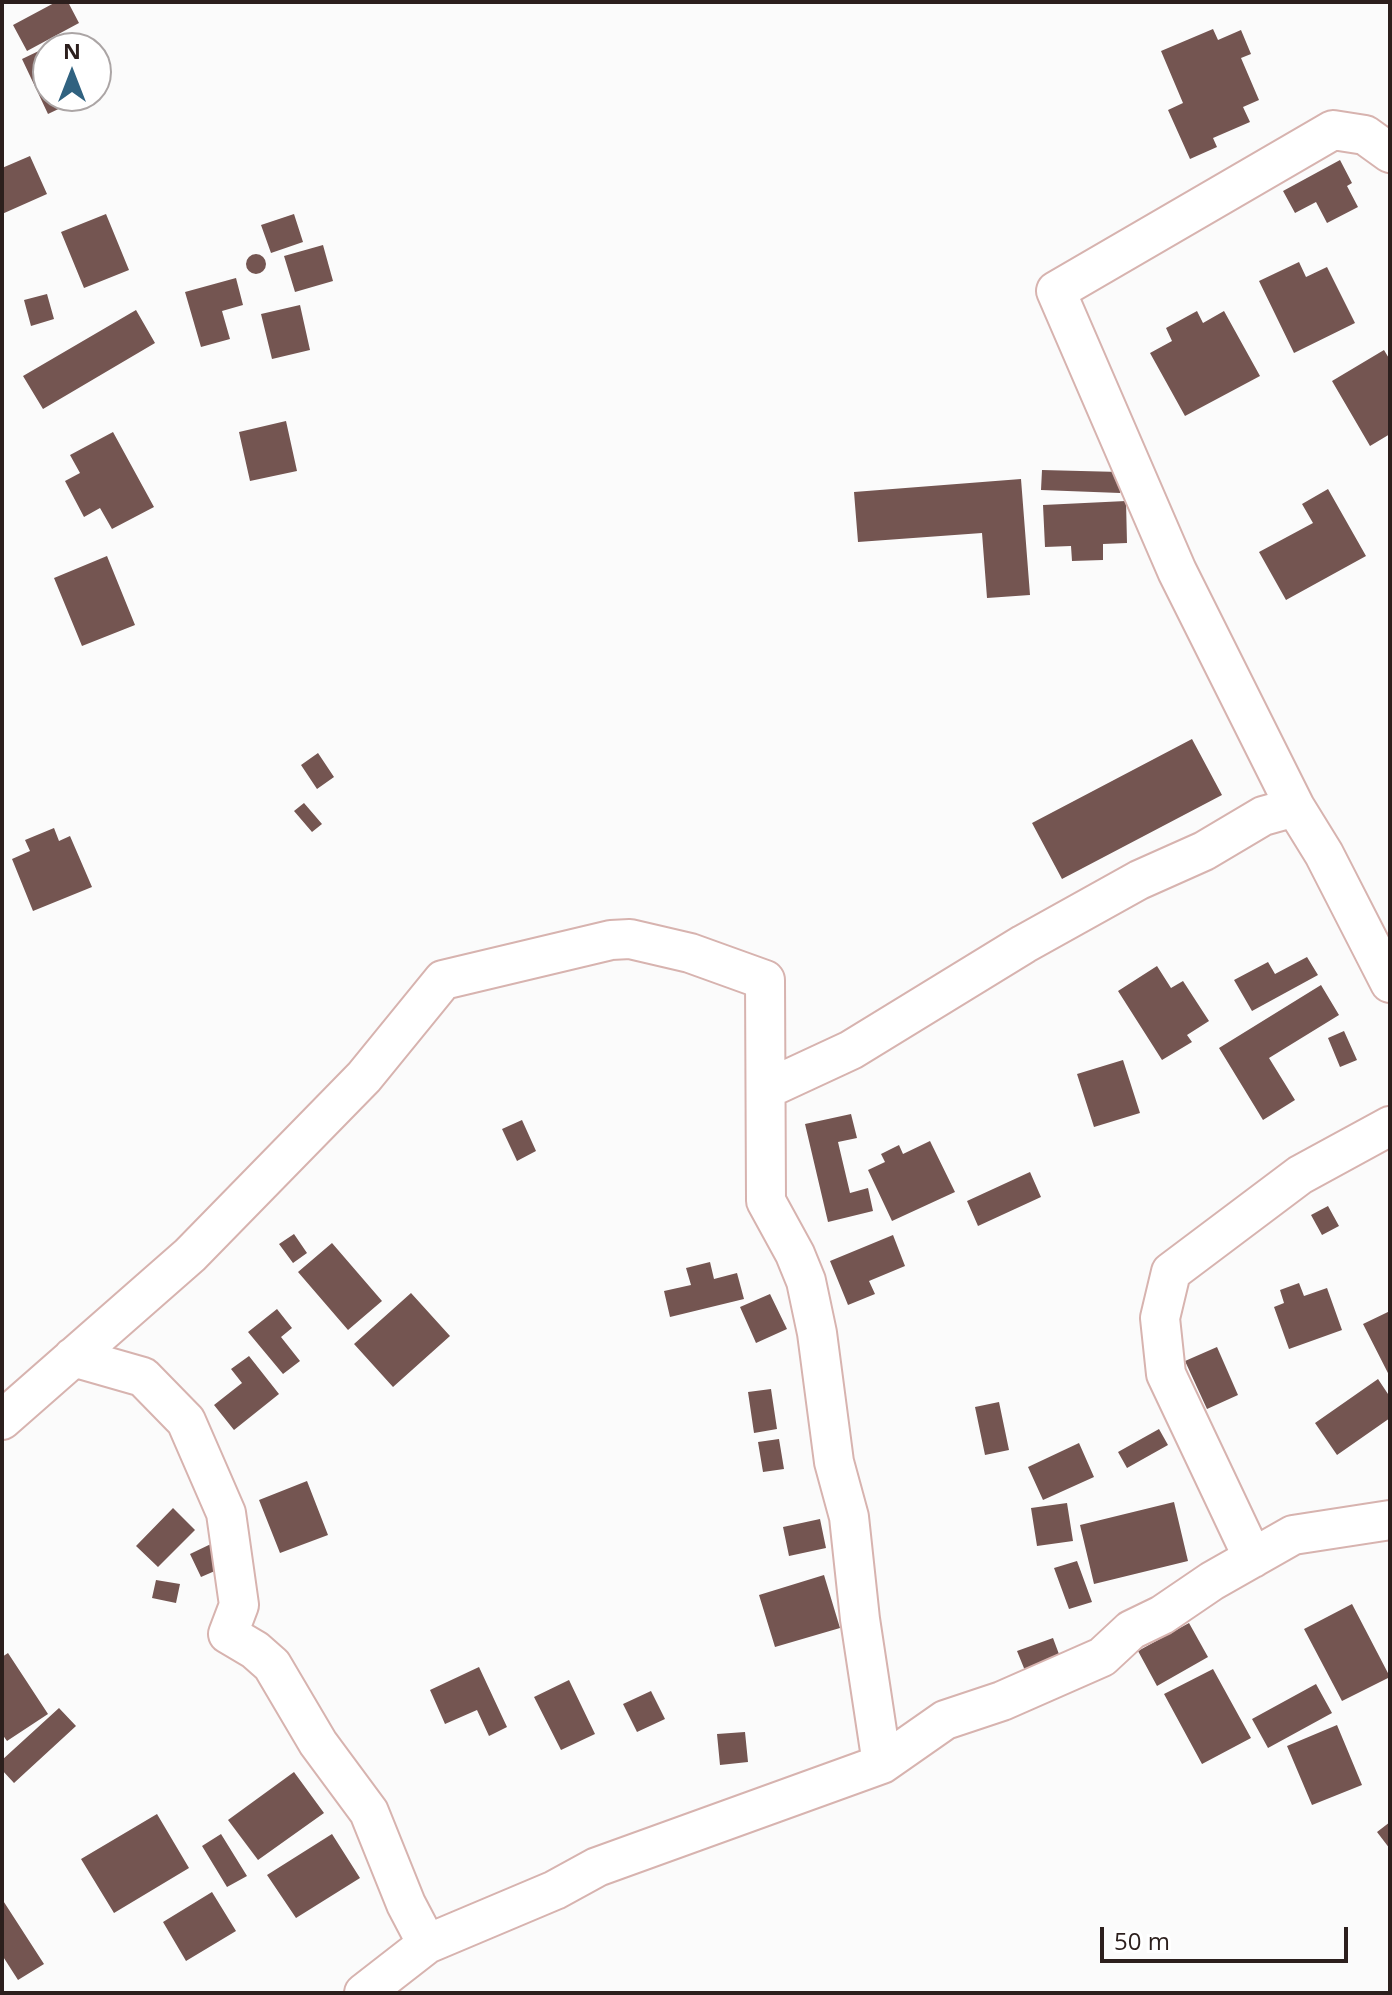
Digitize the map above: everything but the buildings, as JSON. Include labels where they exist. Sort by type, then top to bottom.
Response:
[{"type":"street","points":[[1390,153],[1365,135],[1333,130],[1056,291],[1177,571],[1295,807],[1324,854],[1390,983]]},
{"type":"street","points":[[767,1089],[851,1050],[1024,944],[1139,880],[1204,851],[1263,816],[1295,807]]},
{"type":"street","points":[[2,1420],[190,1255],[364,1077],[443,980],[611,940],[630,939],[690,953],[765,980],[766,1201],[795,1254],[806,1281],[815,1320],[834,1462],[849,1517],[860,1619],[882,1764]]},
{"type":"street","points":[[1253,1558],[1166,1374],[1160,1318],[1171,1272],[1300,1175],[1390,1126]]},
{"type":"street","points":[[73,1357],[143,1377],[186,1421],[226,1513],[239,1605],[228,1634],[255,1650],[272,1665],[318,1743],[369,1812],[406,1904],[427,1944]]},
{"type":"street","points":[[364,1993],[427,1944],[555,1890],[597,1867],[882,1764],[945,1720],[1002,1701],[1102,1657],[1131,1630],[1162,1615],[1212,1581],[1293,1535],[1390,1520]]}]
